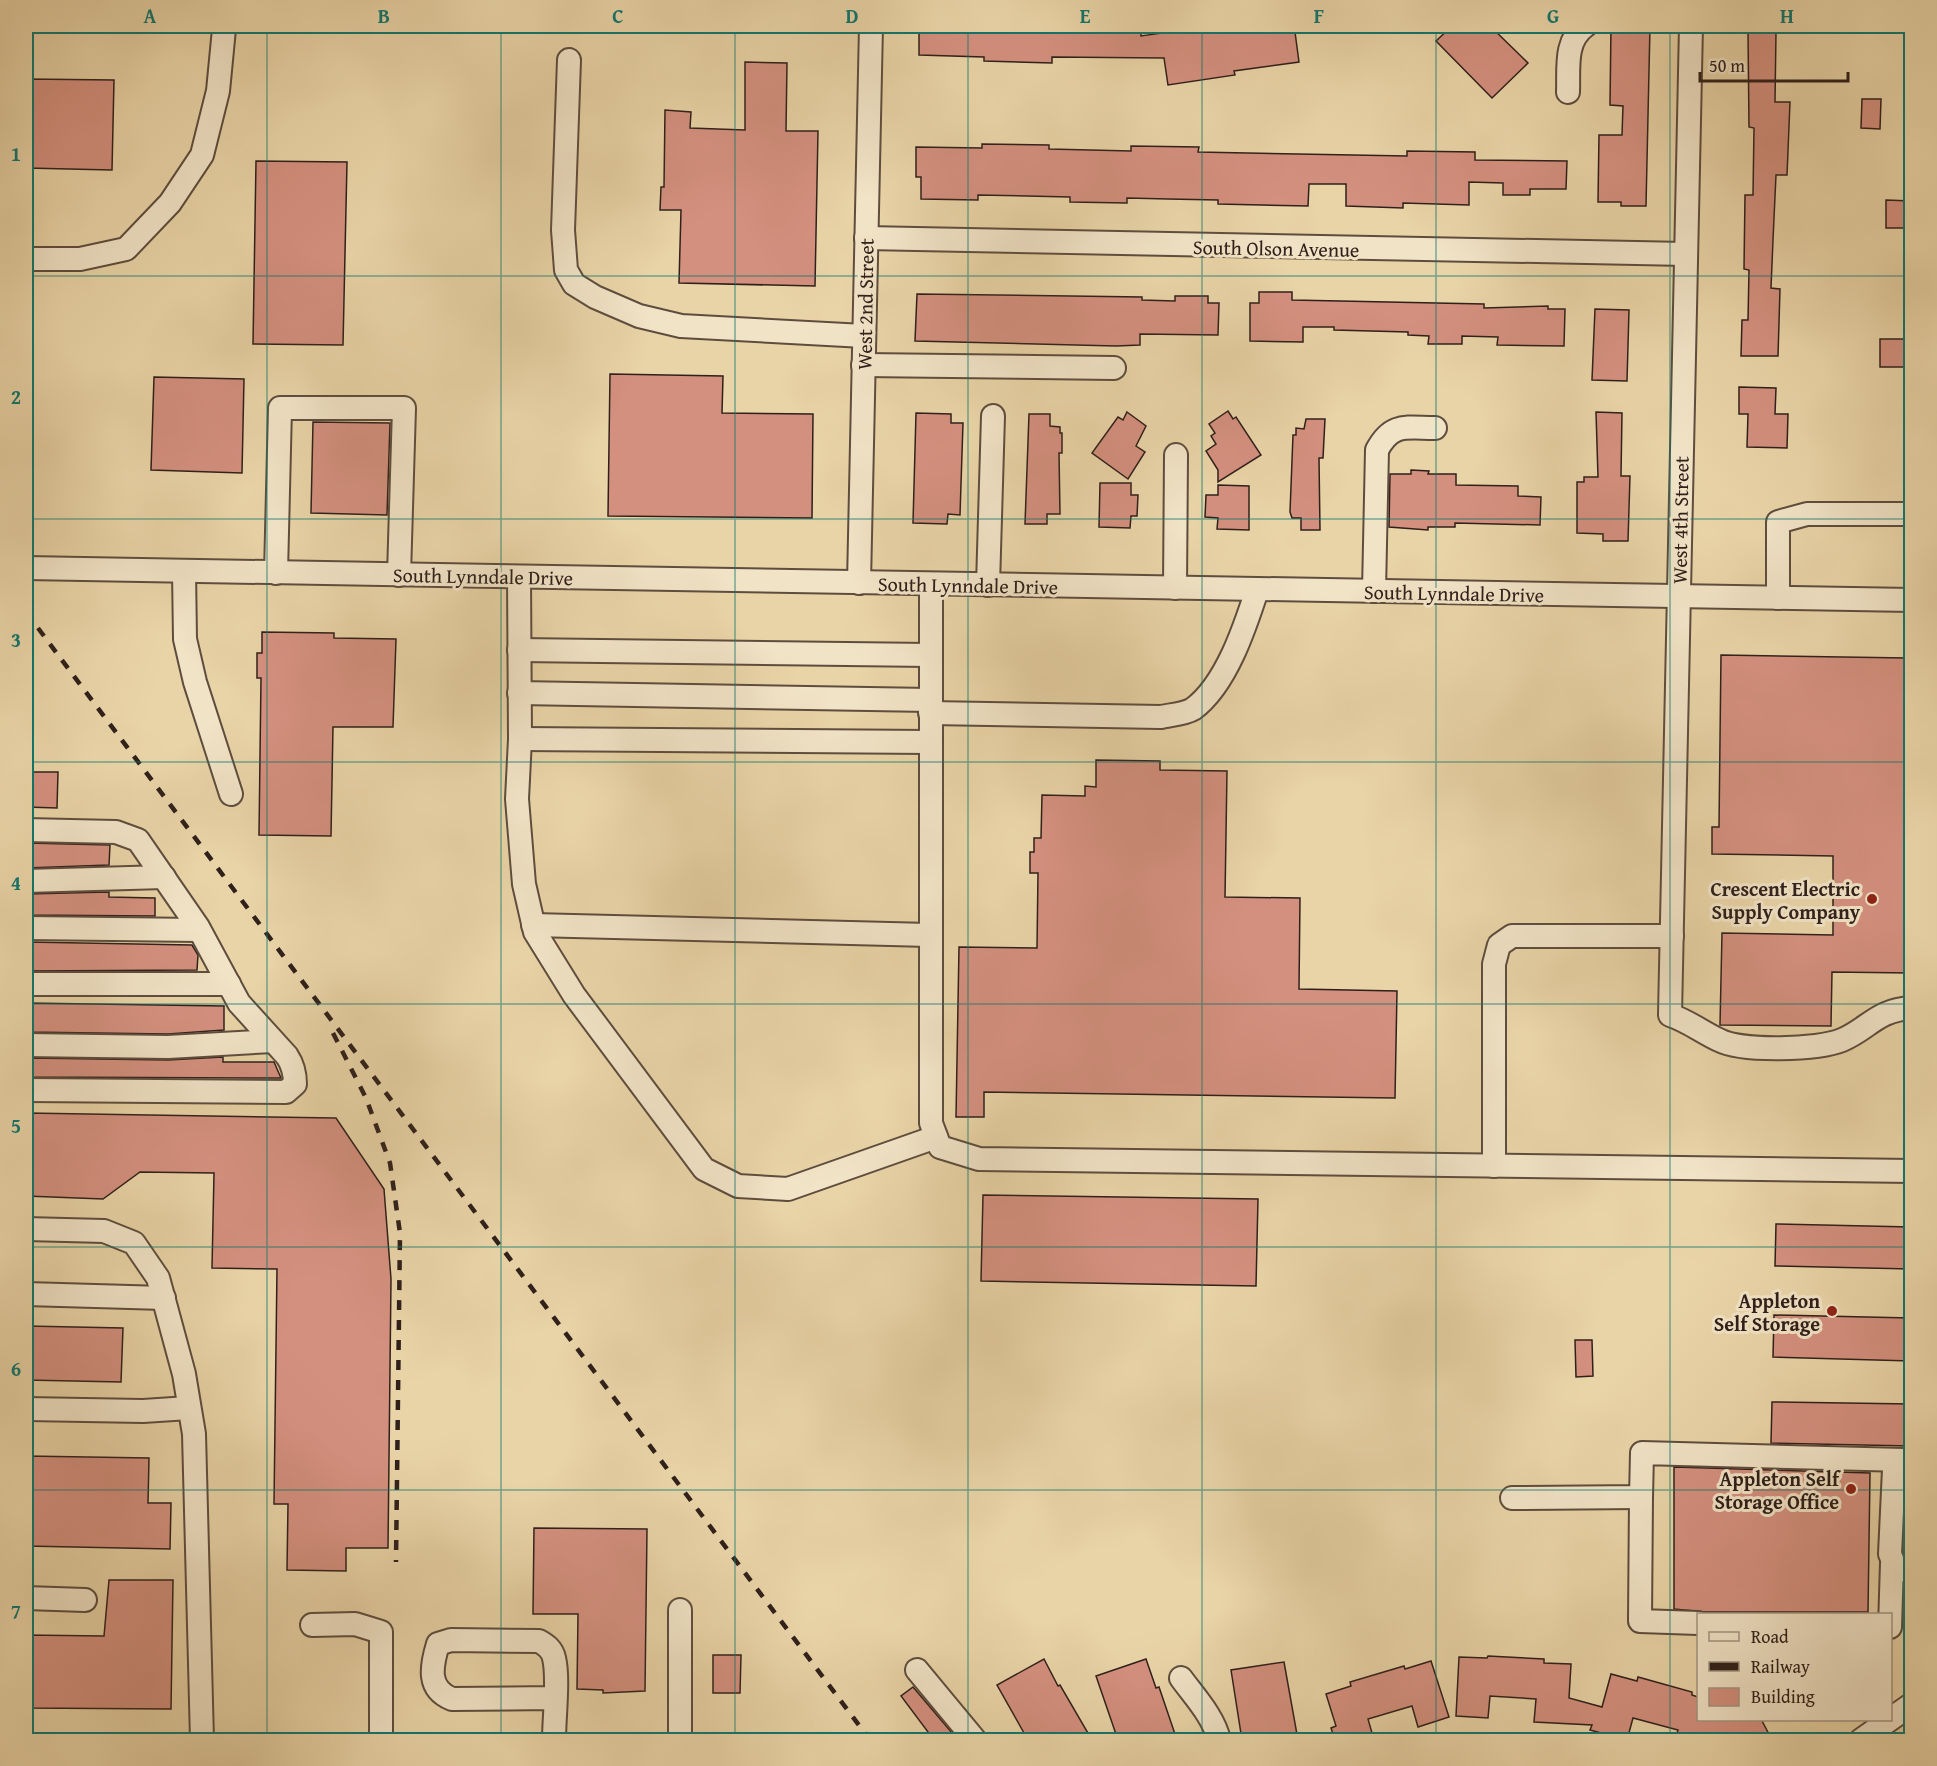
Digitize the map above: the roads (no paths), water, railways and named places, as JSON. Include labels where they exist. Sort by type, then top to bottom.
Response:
[{"type":"street","name":"West 2nd Street","points":[[859,583],[871,26]]},
{"type":"street","points":[[1568,92],[1570,44],[1575,33],[1585,26]]},
{"type":"street","name":"West 4th Street","points":[[1691,26],[1670,1015],[1691,1023],[1720,1041],[1742,1046],[1808,1048],[1834,1043],[1851,1036],[1883,1013],[1911,1008]]},
{"type":"street","points":[[26,259],[80,259],[126,249],[170,203],[202,155],[218,91],[224,29]]},
{"type":"street","points":[[569,60],[563,230],[566,270],[574,284],[639,316],[681,326],[864,336]]},
{"type":"street","name":"South Olson Avenue","points":[[866,238],[1686,254]]},
{"type":"street","points":[[863,365],[1114,368]]},
{"type":"street","points":[[276,573],[280,408],[404,408],[399,575]]},
{"type":"street","points":[[988,585],[993,416]]},
{"type":"street","points":[[1374,591],[1377,450],[1384,437],[1397,428],[1435,428]]},
{"type":"street","points":[[1175,588],[1176,455]]},
{"type":"street","points":[[1778,598],[1778,522],[1806,514],[1911,514]]},
{"type":"street","name":"South Lynndale Drive","points":[[26,568],[1911,600]]},
{"type":"street","points":[[184,571],[185,639],[195,682],[231,794]]},
{"type":"street","points":[[519,577],[520,739],[517,800],[524,884],[533,925],[574,996],[704,1169],[738,1186],[788,1189],[936,1137]]},
{"type":"street","points":[[930,584],[931,1123],[940,1147],[979,1159],[1911,1172]]},
{"type":"street","points":[[519,693],[930,706],[1161,717],[1191,710],[1210,692],[1241,641],[1257,590]]},
{"type":"street","points":[[519,650],[930,655]]},
{"type":"street","points":[[520,739],[930,742]]},
{"type":"street","points":[[26,830],[116,832],[127,834],[138,840],[149,852],[199,930],[239,1003],[293,1064],[295,1084],[286,1092],[26,1090]]},
{"type":"street","points":[[26,881],[164,877]]},
{"type":"street","points":[[533,925],[929,935]]},
{"type":"street","points":[[26,928],[199,930]]},
{"type":"street","points":[[1494,1166],[1494,964],[1499,945],[1512,936],[1672,936]]},
{"type":"street","points":[[26,984],[229,984]]},
{"type":"street","points":[[26,1045],[168,1047],[273,1041]]},
{"type":"street","points":[[26,1229],[104,1231],[134,1243],[158,1278],[184,1374],[194,1434],[202,1740]]},
{"type":"street","points":[[26,1294],[164,1298]]},
{"type":"street","points":[[26,1408],[143,1412],[189,1408]]},
{"type":"street","points":[[1697,1623],[1640,1621],[1642,1453],[1908,1460]]},
{"type":"street","points":[[1892,1617],[1902,1568],[1892,1477],[1894,1469],[1908,1460]]},
{"type":"street","points":[[1512,1498],[1641,1497]]},
{"type":"street","points":[[26,1598],[85,1600]]},
{"type":"street","points":[[680,1610],[680,1740]]},
{"type":"street","points":[[312,1625],[354,1624],[381,1632],[381,1740]]},
{"type":"street","points":[[554,1740],[555,1698],[555,1658],[549,1647],[539,1641],[451,1640],[438,1644],[434,1658],[434,1683],[440,1694],[452,1699],[555,1698]]},
{"type":"street","points":[[917,1670],[975,1740]]},
{"type":"street","points":[[1181,1678],[1218,1732],[1219,1740]]},
{"type":"street","points":[[1892,1718],[1911,1704]]},
{"type":"street","points":[[1861,1740],[1887,1721]]},
{"type":"railway","points":[[26,612],[870,1740]]},
{"type":"railway","points":[[333,1033],[366,1098],[390,1163],[400,1233],[396,1562]]},
{"type":"place","name":"Crescent Electric Supply Company","points":[[1872,899]]},
{"type":"place","name":"Appleton Self Storage","points":[[1832,1311]]},
{"type":"place","name":"Appleton Self Storage Office","points":[[1851,1489]]}]
